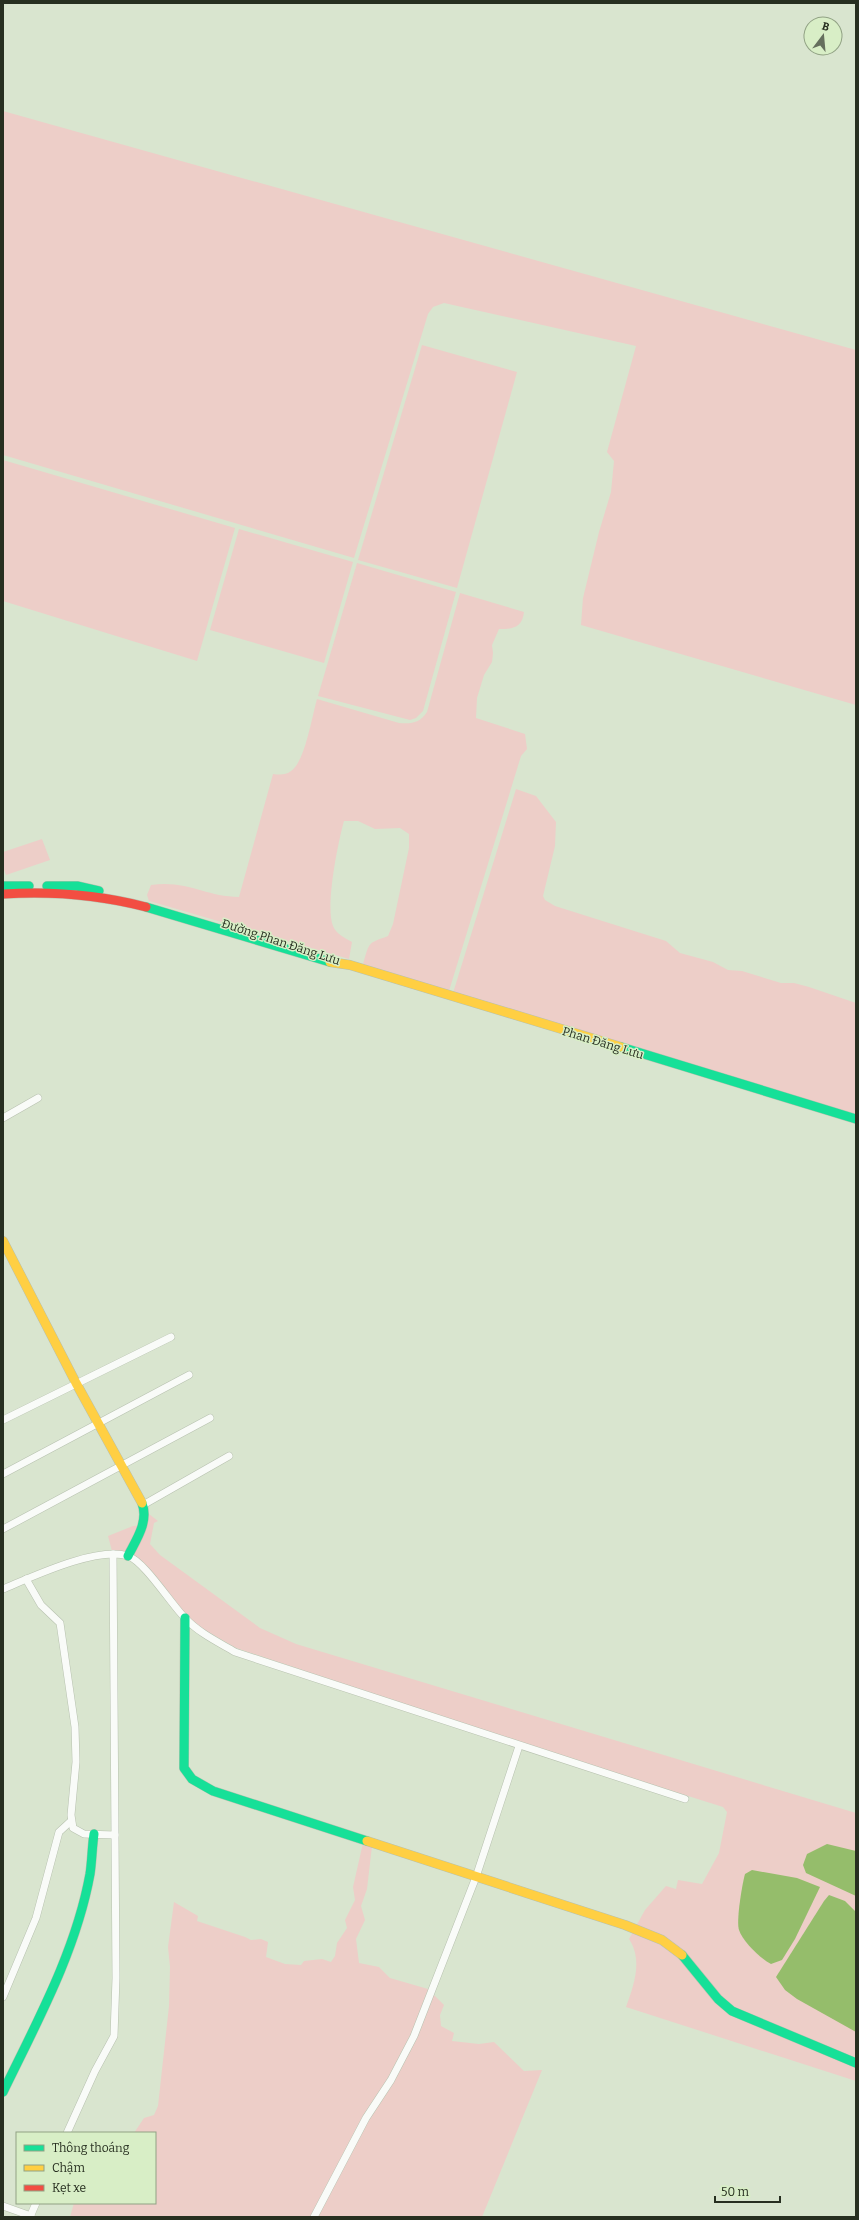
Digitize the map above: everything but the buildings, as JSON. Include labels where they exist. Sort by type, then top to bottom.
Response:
[{"type":"street","name":"Đường Phan Đăng Lưu","points":[[3,886],[77,886],[128,898],[263,936],[339,959],[350,965]]},
{"type":"street","name":"Đường Phan Đăng Lưu","points":[[3,894],[33,892],[112,898],[159,910],[330,962],[350,965]]},
{"type":"street","name":"Phan Đăng Lưu","points":[[350,965],[856,1119]]},
{"type":"street","points":[[3,1118],[38,1098]]},
{"type":"street","points":[[3,1241],[6,1253],[146,1515],[145,1522],[128,1556]]},
{"type":"street","points":[[3,1420],[171,1337]]},
{"type":"street","points":[[3,1474],[189,1375]]},
{"type":"street","points":[[3,1529],[210,1418]]},
{"type":"street","points":[[142,1505],[229,1456]]},
{"type":"street","points":[[67,2132],[95,2071],[114,2036],[116,1978],[113,1554]]},
{"type":"street","points":[[3,1589],[79,1560],[113,1554],[128,1556],[141,1566],[185,1618],[201,1632],[235,1652],[519,1746],[686,1799]]},
{"type":"street","points":[[26,1579],[41,1605],[60,1623],[75,1727],[76,1762],[71,1821],[73,1828],[84,1834],[115,1836]]},
{"type":"street","points":[[185,1618],[184,1768],[192,1779],[213,1791],[625,1925],[664,1941],[683,1955],[709,1988],[731,2010],[747,2019],[824,2048],[856,2063]]},
{"type":"street","points":[[314,2217],[366,2118],[391,2080],[414,2036],[476,1877],[519,1746]]},
{"type":"street","points":[[3,1997],[36,1918],[59,1832],[71,1821]]},
{"type":"street","points":[[3,2092],[36,2028],[80,1912],[90,1872],[94,1834]]},
{"type":"street","points":[[3,2206],[30,2216],[36,2204]]},
{"type":"shaded area","points":[[3,111],[856,350],[856,705],[581,625],[583,598],[599,532],[611,492],[614,461],[607,452],[636,346],[444,303],[433,307],[428,314],[354,558],[3,455]]},
{"type":"shaded area","points":[[422,345],[517,372],[457,588],[358,560]]},
{"type":"shaded area","points":[[3,460],[235,528],[197,661],[3,601]]},
{"type":"shaded area","points":[[239,529],[353,562],[324,663],[210,630]]},
{"type":"shaded area","points":[[357,563],[456,592],[423,711],[416,718],[410,720],[318,696]]},
{"type":"shaded area","points":[[460,593],[524,612],[519,624],[509,629],[499,629],[492,645],[492,662],[484,675],[477,698],[476,718],[525,734],[527,749],[521,756],[449,991],[363,964],[370,944],[388,936],[393,924],[409,848],[409,834],[400,828],[375,829],[358,821],[344,821],[333,874],[330,905],[333,926],[341,936],[352,942],[349,959],[149,901],[147,895],[151,885],[164,884],[239,897],[273,774],[280,775],[287,773],[296,766],[304,749],[317,699],[399,723],[412,723],[422,718],[427,712]]},
{"type":"shaded area","points":[[516,789],[536,796],[556,822],[555,846],[543,896],[545,900],[555,906],[666,941],[680,953],[713,962],[728,970],[742,971],[781,983],[794,983],[856,1003],[856,1114],[453,993]]},
{"type":"shaded area","points":[[42,839],[50,860],[6,875],[3,867],[3,852]]},
{"type":"shaded area","points":[[149,1514],[158,1521],[154,1523],[150,1544],[160,1555],[260,1628],[296,1644],[856,1813],[856,2081],[626,2007],[636,1973],[636,1955],[629,1939],[645,1910],[666,1886],[676,1889],[678,1880],[702,1884],[719,1853],[727,1812],[723,1807],[520,1743],[236,1648],[203,1629],[187,1616],[143,1564],[112,1551],[108,1536],[133,1526],[147,1525]]},
{"type":"shaded area","points":[[363,1843],[372,1846],[367,1889],[361,1906],[365,1920],[356,1939],[359,1963],[379,1967],[390,1978],[428,1989],[444,2005],[440,2015],[441,2026],[454,2033],[452,2041],[479,2044],[494,2042],[524,2071],[542,2070],[482,2217],[70,2217],[74,2204],[156,2204],[156,2132],[135,2132],[144,2118],[154,2115],[158,2106],[169,2006],[170,1967],[168,1947],[174,1902],[198,1916],[197,1921],[251,1940],[261,1939],[268,1942],[266,1957],[285,1964],[301,1965],[304,1961],[322,1959],[331,1962],[335,1956],[337,1943],[347,1928],[345,1920],[355,1900],[353,1887]]},
{"type":"shaded area","points":[[827,1844],[856,1851],[856,1896],[806,1873],[803,1865],[807,1854]]},
{"type":"shaded area","points":[[752,1870],[797,1878],[820,1887],[795,1939],[782,1960],[771,1964],[752,1949],[744,1940],[739,1930],[739,1911],[745,1874]]},
{"type":"shaded area","points":[[829,1895],[845,1901],[856,1912],[856,2032],[797,1999],[785,1990],[776,1977]]},
{"type":"traffic: fast","points":[[3,886],[29,886]]},
{"type":"traffic: fast","points":[[47,886],[77,886],[99,891]]},
{"type":"traffic: fast","points":[[146,907],[330,962]]},
{"type":"traffic: fast","points":[[621,1047],[856,1119]]},
{"type":"traffic: fast","points":[[128,1556],[143,1524],[144,1510],[142,1503]]},
{"type":"traffic: fast","points":[[185,1618],[184,1768],[192,1779],[213,1791],[367,1841]]},
{"type":"traffic: fast","points":[[3,2092],[42,2013],[75,1931],[84,1903],[90,1874],[94,1834]]},
{"type":"traffic: fast","points":[[682,1955],[718,1999],[732,2011],[856,2063]]},
{"type":"traffic: slow","points":[[330,962],[350,965],[621,1047]]},
{"type":"traffic: slow","points":[[3,1241],[76,1383],[142,1503]]},
{"type":"traffic: slow","points":[[367,1841],[625,1925],[662,1940],[682,1955]]},
{"type":"traffic: jam","points":[[3,894],[39,893],[75,895],[111,899],[146,907]]}]
